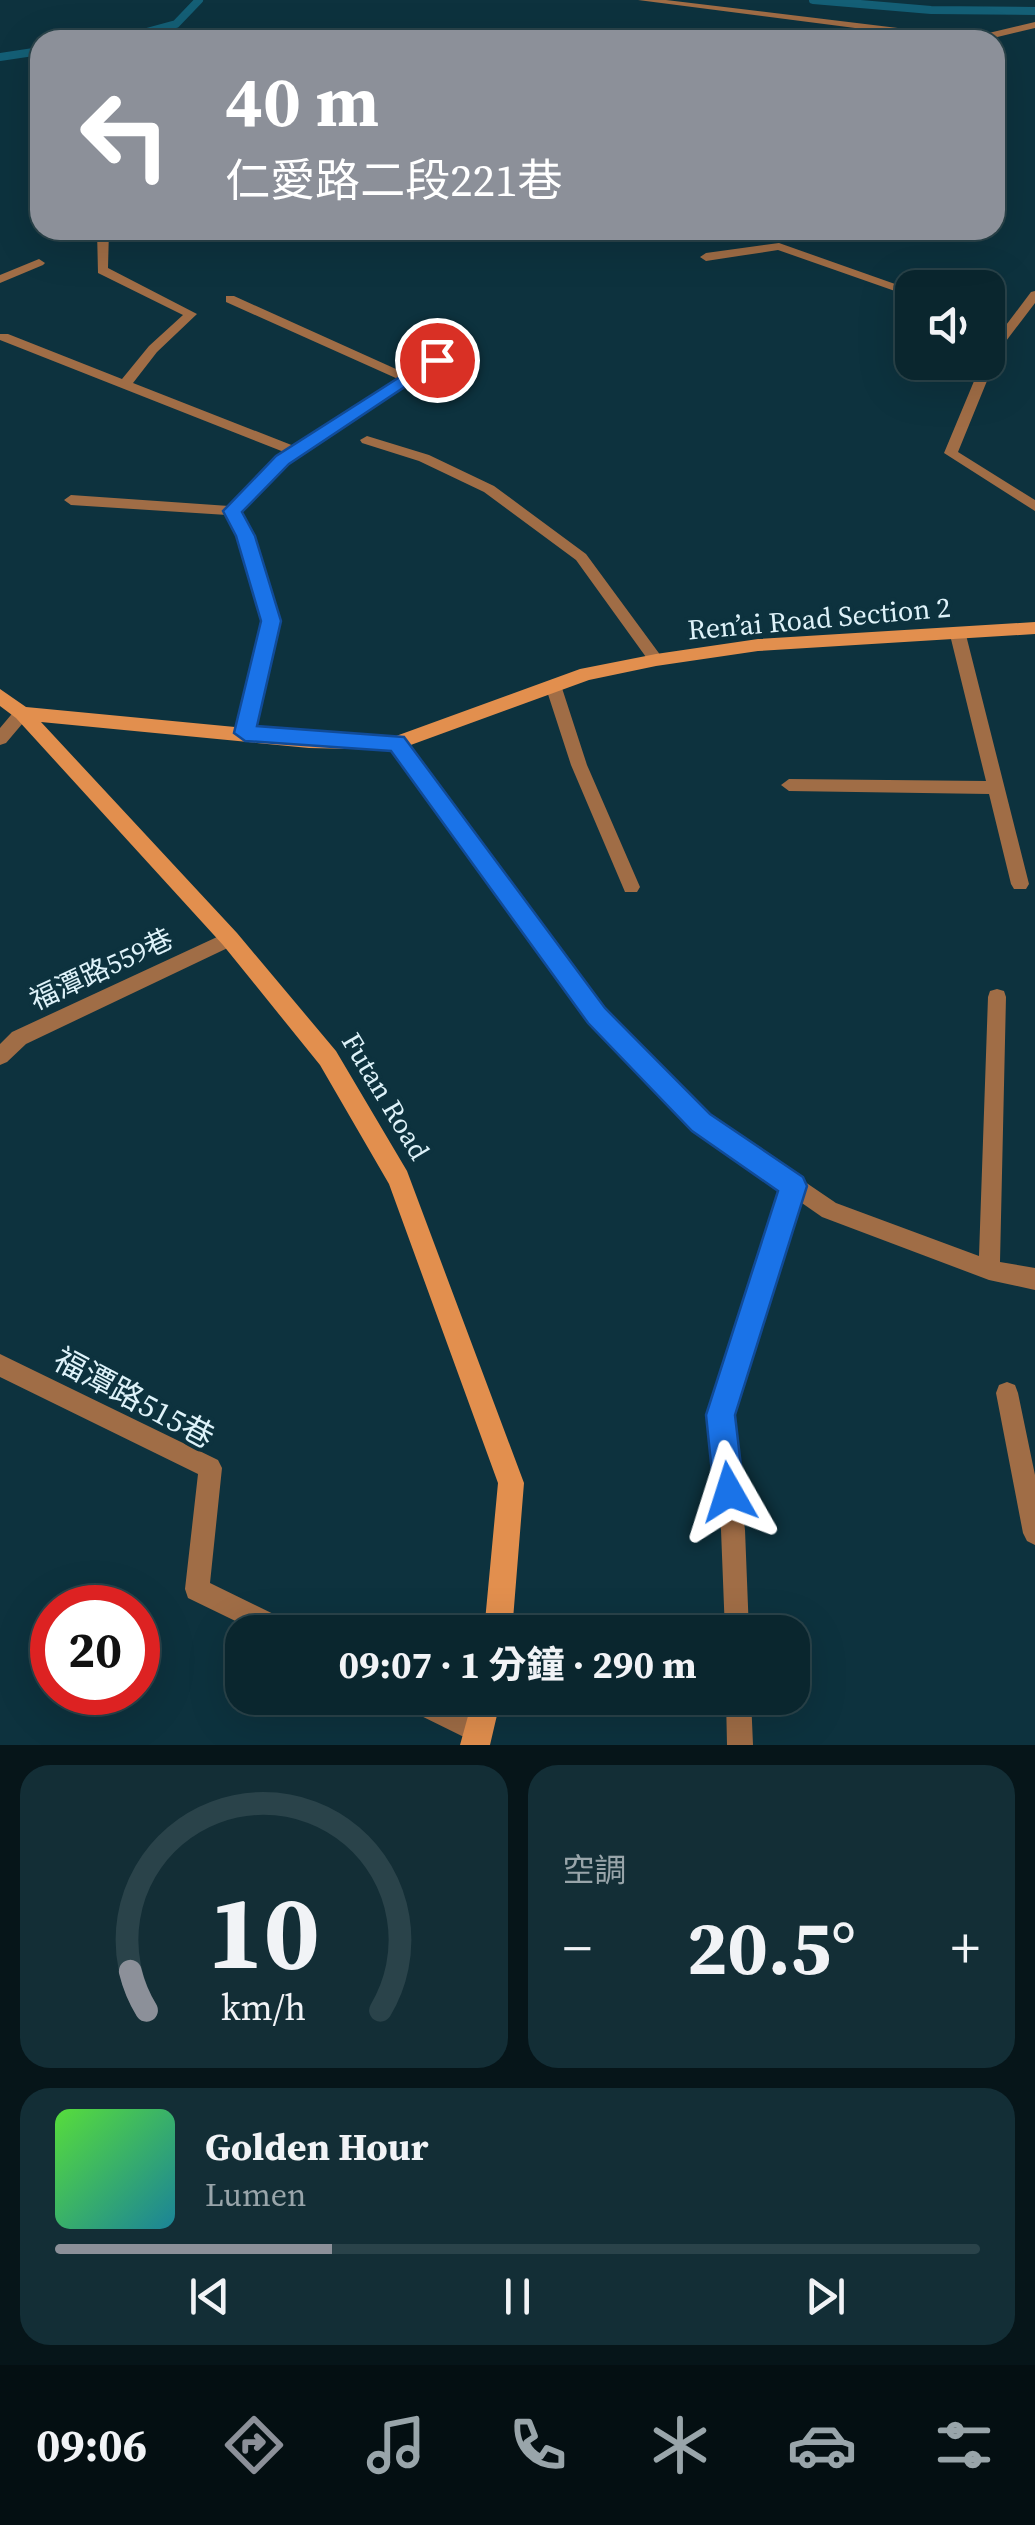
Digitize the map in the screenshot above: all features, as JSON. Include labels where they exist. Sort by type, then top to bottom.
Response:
[{"type":"street","name":"Ren’ai Road Section 2","points":[[11,714],[397,743],[552,685],[656,660],[758,645],[1035,628]]},
{"type":"street","name":"Futan Road","points":[[0,696],[11,714],[230,939],[328,1058],[399,1179],[510,1484],[499,1615]]},
{"type":"lane","points":[[644,0],[890,30]]},
{"type":"lane","points":[[1005,32],[1035,24]]},
{"type":"lane","points":[[103,240],[102,270],[192,314],[153,349],[126,383]]},
{"type":"lane","points":[[706,257],[780,246],[895,288]]},
{"type":"lane","points":[[0,279],[38,263]]},
{"type":"lane","points":[[1035,295],[994,349],[951,453],[1035,506]]},
{"type":"lane","points":[[230,299],[408,379]]},
{"type":"lane","points":[[1,337],[296,452]]},
{"type":"lane","points":[[71,500],[232,511],[296,452],[437,360]]},
{"type":"lane","points":[[366,440],[424,458],[489,489],[581,558],[656,660]]},
{"type":"lane","points":[[232,511],[246,536],[271,621],[245,733]]},
{"type":"lane","points":[[958,635],[1020,884]]},
{"type":"lane","points":[[552,685],[579,765],[631,887]]},
{"type":"lane","points":[[0,739],[11,714]]},
{"type":"lane","points":[[397,743],[597,1016],[701,1122],[830,1210],[989,1270],[1035,1279]]},
{"type":"lane","points":[[788,785],[996,788]]},
{"type":"lane","name":"福潭路559巷","points":[[0,1056],[19,1038],[230,939]]},
{"type":"lane","points":[[989,1270],[997,997]]},
{"type":"lane","points":[[736,1615],[734,1530],[720,1415],[793,1186]]},
{"type":"lane","name":"福潭路515巷","points":[[0,1366],[210,1468],[197,1590],[248,1615]]},
{"type":"lane","points":[[1007,1393],[1035,1533]]},
{"type":"lane","points":[[440,1715],[477,1738]]},
{"type":"lane","points":[[739,1715],[740,1745]]},
{"type":"waterway","points":[[154,30],[176,24],[199,0]]},
{"type":"waterway","points":[[813,0],[931,10],[1035,11]]},
{"type":"waterway","points":[[0,57],[30,52]]},
{"type":"route","points":[[437,360],[282,460],[232,511],[246,536],[271,621],[245,733],[397,743],[597,1016],[701,1122],[793,1186],[720,1415],[729,1492]]}]
